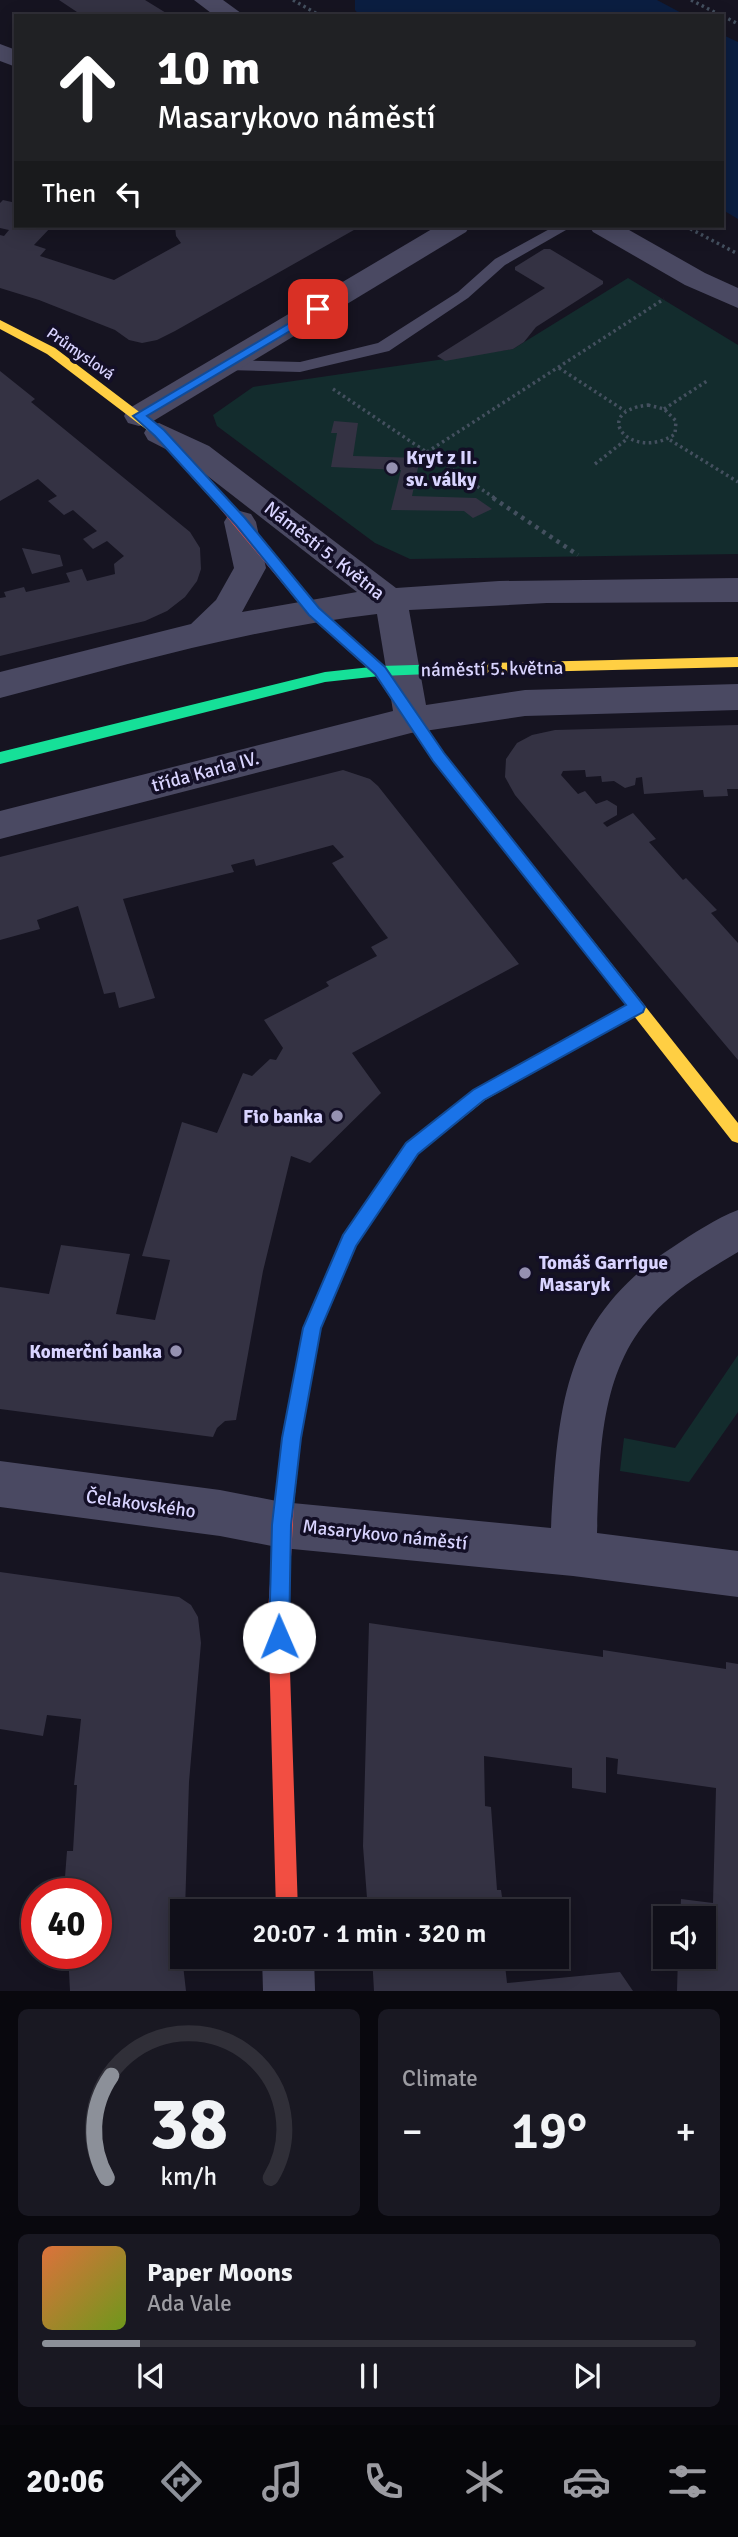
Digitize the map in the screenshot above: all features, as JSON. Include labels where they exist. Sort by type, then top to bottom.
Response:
[{"type":"street","points":[[206,0],[230,14]]},
{"type":"street","points":[[149,424],[227,365],[453,228]]},
{"type":"street","points":[[606,228],[695,279],[738,299]]},
{"type":"street","name":"Průmyslová","points":[[0,324],[51,351],[149,424]]},
{"type":"street","name":"náměstí 5. května","points":[[149,424],[240,522],[314,611],[391,670],[738,662]]},
{"type":"street","name":"Náměstí 5. Května","points":[[149,424],[198,453],[391,601],[391,670],[411,720]]},
{"type":"street","name":"Náměstí 5. Května","points":[[200,636],[229,608],[250,568],[240,522]]},
{"type":"street","name":"náměstí 5. května","points":[[314,611],[356,604],[452,596],[738,590]]},
{"type":"street","points":[[0,685],[314,611]]},
{"type":"street","points":[[0,758],[325,677],[391,670]]},
{"type":"street","name":"náměstí 5. května","points":[[411,720],[525,703],[738,697]]},
{"type":"street","points":[[411,720],[738,1136]]},
{"type":"street","name":"třída Karla IV.","points":[[0,825],[411,720]]},
{"type":"street","name":"Masarykovo náměstí","points":[[637,1007],[478,1095],[412,1149],[349,1241],[312,1328],[292,1438],[282,1525],[573,1553],[738,1573]]},
{"type":"street","points":[[573,1553],[584,1405],[594,1363],[614,1328],[638,1299],[675,1270],[738,1229]]},
{"type":"street","name":"Čelakovského","points":[[0,1484],[220,1513],[282,1525]]},
{"type":"street","points":[[282,1525],[278,1611],[287,1899]]},
{"type":"street","points":[[288,1969],[289,1991]]},
{"type":"lane","points":[[227,365],[300,367],[383,347],[463,295],[500,261],[562,228]]},
{"type":"path","points":[[293,0],[318,14]]},
{"type":"path","points":[[691,0],[718,14]]},
{"type":"path","points":[[689,228],[738,254]]},
{"type":"path","points":[[427,452],[695,279]]},
{"type":"path","points":[[300,367],[632,592]]},
{"type":"path","points":[[559,368],[625,411]]},
{"type":"path","points":[[664,410],[707,381]]},
{"type":"path","points":[[648,405],[664,410],[676,421],[675,434],[670,440],[649,445],[627,439],[618,427],[620,416],[625,411],[648,405]]},
{"type":"path","points":[[595,464],[627,439]]},
{"type":"path","points":[[670,440],[738,482]]},
{"type":"green space","points":[[628,278],[738,345],[738,554],[410,559],[375,543],[217,426],[213,415],[253,387],[513,349]]},
{"type":"green space","points":[[738,1355],[738,1412],[689,1482],[620,1471],[624,1438],[675,1448]]},
{"type":"water","points":[[355,0],[657,0],[683,14],[358,14],[355,10]]},
{"type":"water","points":[[724,35],[738,42],[738,219],[724,211]]},
{"type":"building","points":[[59,0],[145,0],[168,14],[80,14]]},
{"type":"building","points":[[3,200],[14,203],[14,228],[50,228],[34,245],[46,249],[40,256],[114,280],[181,243],[176,236],[175,228],[357,228],[175,331],[157,340],[142,343],[129,340],[115,330],[39,300],[0,288],[0,235],[4,236],[9,230],[0,228],[0,203]]},
{"type":"building","points":[[544,249],[550,249],[603,281],[603,284],[536,327],[524,342],[513,349],[445,361],[437,356],[545,288],[515,270],[515,267]]},
{"type":"building","points":[[0,371],[35,399],[31,402],[190,532],[200,548],[201,569],[197,581],[185,597],[167,611],[145,621],[0,656],[0,598],[6,597],[4,592],[24,587],[26,592],[70,582],[66,573],[82,569],[87,581],[115,574],[114,564],[124,556],[107,541],[93,549],[83,539],[97,531],[73,510],[64,515],[48,501],[57,496],[38,479],[0,501]]},
{"type":"building","name":"Kryt z II. sv. války","points":[[334,421],[358,423],[353,456],[420,458],[412,496],[476,498],[492,509],[473,518],[464,511],[391,510],[401,470],[331,467],[337,433],[331,433]]},
{"type":"building","points":[[22,548],[60,555],[63,566],[32,574]]},
{"type":"building","points":[[738,725],[738,789],[727,789],[728,796],[704,797],[703,790],[644,794],[642,777],[636,778],[635,785],[625,788],[614,781],[602,782],[601,776],[586,777],[585,770],[563,771],[561,775],[578,794],[585,791],[596,804],[607,800],[617,806],[617,815],[603,823],[607,827],[633,813],[656,839],[649,842],[683,880],[686,878],[717,910],[711,913],[738,943],[738,1060],[515,795],[505,777],[506,759],[517,743],[532,735],[555,730]]},
{"type":"building","points":[[343,770],[370,779],[378,786],[519,964],[352,1053],[381,1093],[310,1163],[291,1156],[263,1271],[236,1420],[225,1421],[217,1428],[213,1437],[0,1409],[0,1287],[49,1294],[61,1245],[130,1254],[116,1314],[155,1320],[170,1260],[142,1256],[182,1122],[217,1133],[243,1073],[252,1076],[270,1059],[276,1060],[283,1048],[264,1020],[329,986],[326,982],[377,956],[371,947],[388,938],[332,863],[344,857],[333,845],[256,866],[254,859],[231,865],[234,872],[123,899],[155,998],[119,1008],[115,992],[104,994],[78,906],[37,920],[40,929],[0,940],[0,857]]},
{"type":"building","points":[[0,1572],[179,1597],[191,1605],[198,1617],[201,1643],[189,1782],[185,1899],[170,1899],[170,1969],[183,1969],[186,1991],[70,1991],[69,1969],[112,1969],[112,1878],[65,1878],[67,1851],[73,1851],[77,1785],[74,1785],[81,1719],[47,1715],[43,1736],[0,1729]]},
{"type":"building","points":[[369,1623],[603,1657],[603,1650],[726,1669],[726,1662],[738,1664],[738,1991],[677,1991],[678,1969],[716,1969],[716,1906],[681,1906],[681,1899],[713,1903],[716,1788],[617,1774],[618,1759],[606,1757],[606,1793],[572,1788],[572,1768],[484,1756],[485,1806],[491,1807],[497,1890],[501,1890],[502,1899],[367,1899],[363,1846]]},
{"type":"building","points":[[373,1969],[505,1969],[507,1983],[620,1972],[633,1991],[374,1991]]},
{"type":"traffic: fast","points":[[0,758],[325,677],[380,671],[450,669]]},
{"type":"traffic: fast","points":[[285,1503],[292,1438],[312,1328],[349,1241],[412,1149],[422,1141]]},
{"type":"traffic: slow","points":[[0,324],[51,351],[159,433],[222,502]]},
{"type":"traffic: slow","points":[[450,669],[738,662]]},
{"type":"traffic: slow","points":[[415,722],[439,757],[738,1136]]},
{"type":"traffic: slow","points":[[422,1141],[479,1095],[637,1007]]},
{"type":"traffic: jam","points":[[222,502],[314,612],[380,671],[415,722]]},
{"type":"traffic: jam","points":[[285,1503],[278,1611],[287,1899]]},
{"type":"place","name":"Kryt z II. sv. války","points":[[392,468]]},
{"type":"place","name":"Fio banka","points":[[337,1116]]},
{"type":"place","name":"Tomáš Garrigue Masaryk","points":[[525,1273]]},
{"type":"place","name":"Komerční banka","points":[[176,1351]]},
{"type":"route","points":[[279,1637],[282,1525],[292,1438],[312,1328],[349,1241],[412,1149],[478,1095],[637,1007],[439,757],[411,720],[380,671],[314,611],[240,522],[159,433],[139,416],[318,309]]}]
